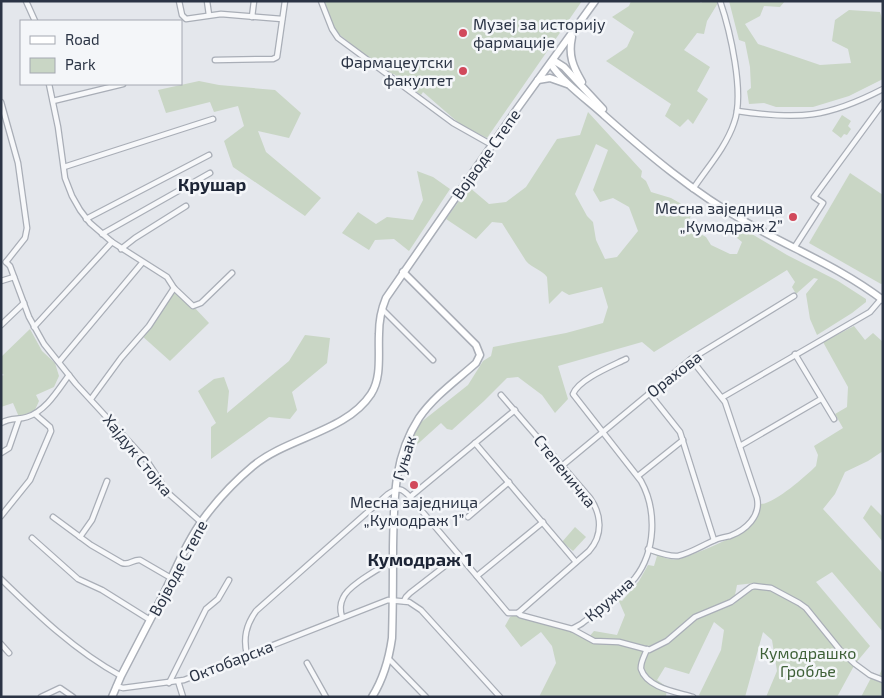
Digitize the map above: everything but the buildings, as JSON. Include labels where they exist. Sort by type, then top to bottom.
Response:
[{"type":"street","points":[[26,1],[36,20]]},
{"type":"street","points":[[179,1],[185,18],[221,14],[282,19]]},
{"type":"street","points":[[207,1],[209,15]]},
{"type":"street","points":[[252,17],[254,1]]},
{"type":"street","points":[[215,60],[278,57],[285,1]]},
{"type":"street","points":[[321,1],[332,29],[338,38],[453,123],[492,145]]},
{"type":"street","name":"Војводе Степе","points":[[112,697],[201,522],[237,481],[264,458],[288,444],[342,421],[366,401],[377,379],[379,334],[382,309],[386,298],[595,1]]},
{"type":"street","points":[[693,189],[728,137],[737,111],[734,57],[720,1]]},
{"type":"street","points":[[573,33],[570,55],[573,66],[588,92]]},
{"type":"street","points":[[552,62],[570,85],[624,133],[693,189],[745,222],[845,274],[882,298],[870,312],[722,398]]},
{"type":"street","points":[[552,62],[564,67],[624,133]]},
{"type":"street","points":[[537,81],[550,78],[570,85]]},
{"type":"street","points":[[50,85],[66,178],[72,196],[86,219],[112,242],[142,263],[167,277],[174,288],[196,306],[232,273]]},
{"type":"street","points":[[53,101],[119,85]]},
{"type":"street","points":[[737,111],[782,116],[807,116],[841,108],[883,89]]},
{"type":"street","points":[[1,102],[18,164],[27,228],[24,238],[4,262],[10,266],[34,327],[44,344],[91,399]]},
{"type":"street","points":[[794,248],[823,204],[814,197],[883,103]]},
{"type":"street","points":[[64,167],[212,119]]},
{"type":"street","points":[[86,219],[209,155]]},
{"type":"street","points":[[102,234],[210,174]]},
{"type":"street","points":[[121,248],[186,206]]},
{"type":"street","points":[[34,327],[112,242]]},
{"type":"street","points":[[59,362],[142,263]]},
{"type":"street","name":"Гуњак","points":[[372,697],[389,659],[392,638],[395,489],[402,454],[408,438],[420,417],[438,397],[476,363],[480,352],[476,345],[403,272]]},
{"type":"street","points":[[1,281],[14,277]]},
{"type":"street","name":"Хајдук Стојка","points":[[174,288],[149,326],[121,358],[91,399],[147,461],[168,493],[201,522]]},
{"type":"street","name":"Орахова","points":[[563,465],[690,359],[794,296]]},
{"type":"street","points":[[1,324],[24,303]]},
{"type":"street","points":[[382,309],[433,360]]},
{"type":"street","points":[[795,354],[834,419]]},
{"type":"street","name":"Кружна","points":[[572,629],[584,623],[634,578],[642,565],[648,549],[652,529],[652,517],[647,495],[638,476],[574,397],[573,392],[586,380],[626,359]]},
{"type":"street","points":[[648,549],[672,556],[680,555],[714,540],[732,535],[744,528],[752,519],[758,506],[740,446],[722,398],[690,359]]},
{"type":"street","points":[[1,423],[8,419],[19,419],[35,414],[45,405],[69,375]]},
{"type":"street","points":[[649,393],[676,425],[683,440],[714,540]]},
{"type":"street","name":"Степеничка","points":[[501,395],[590,498],[596,506],[600,527],[595,543],[589,551],[518,612]]},
{"type":"street","points":[[740,446],[821,399]]},
{"type":"street","points":[[410,497],[515,410]]},
{"type":"street","points":[[1,516],[30,480],[51,431],[49,426],[35,414]]},
{"type":"street","points":[[1,453],[9,448],[19,419]]},
{"type":"street","points":[[638,476],[683,440]]},
{"type":"street","points":[[476,443],[576,562]]},
{"type":"street","points":[[80,537],[92,520],[107,481]]},
{"type":"street","points":[[468,517],[510,482]]},
{"type":"street","points":[[248,655],[245,646],[246,628],[256,611],[395,489],[402,489],[506,611],[510,613],[518,612],[520,615],[572,629],[594,641],[619,642],[647,649],[659,646],[695,617],[732,602],[754,586],[771,588],[806,608],[831,640],[852,661],[870,674],[883,680]]},
{"type":"street","points":[[53,517],[80,537],[122,563],[126,564],[140,560],[171,578]]},
{"type":"street","points":[[477,576],[543,522]]},
{"type":"street","points":[[32,538],[78,580],[102,590],[150,620]]},
{"type":"street","points":[[404,601],[407,596],[459,555]]},
{"type":"street","points":[[342,617],[342,599],[346,592],[365,577],[393,560]]},
{"type":"street","points":[[1,579],[40,616],[76,646],[94,660],[121,676]]},
{"type":"street","points":[[168,683],[207,607],[217,601],[229,580]]},
{"type":"street","points":[[393,600],[413,604],[421,610],[500,697]]},
{"type":"street","name":"Октобарска","points":[[116,686],[123,688],[178,681],[342,617],[393,600]]},
{"type":"street","points":[[1,644],[9,653]]},
{"type":"street","points":[[647,649],[641,665],[645,675],[664,690],[692,697]]},
{"type":"street","points":[[389,659],[426,697]]},
{"type":"street","points":[[307,663],[326,697]]},
{"type":"street","points":[[178,681],[183,697]]},
{"type":"street","points":[[42,697],[60,688],[73,697]]},
{"type":"green space","name":"Фармацеутски факултет","points":[[323,1],[582,1],[487,138],[461,125],[423,92],[421,95],[394,74],[391,76],[335,31]]},
{"type":"green space","points":[[631,1],[699,1],[701,3],[703,1],[715,1],[718,3],[707,21],[704,34],[697,33],[684,50],[710,67],[697,91],[708,99],[693,124],[688,119],[680,127],[665,116],[671,104],[606,61],[627,47],[634,32],[612,17],[629,6]]},
{"type":"green space","points":[[729,1],[785,1],[780,7],[764,6],[760,16],[745,24],[758,44],[820,65],[851,63],[848,49],[832,41],[835,20],[849,10],[880,12],[883,22],[883,79],[849,96],[813,107],[776,107],[764,103],[749,104],[747,91],[751,88],[750,67],[745,42],[739,40]]},
{"type":"green space","points":[[199,81],[219,85],[275,90],[301,113],[289,138],[258,131],[266,152],[321,198],[305,216],[233,167],[224,141],[244,126],[238,106],[214,112],[210,102],[166,113],[158,90]]},
{"type":"green space","points":[[588,112],[642,171],[641,177],[646,181],[651,192],[671,198],[692,210],[688,227],[706,237],[711,245],[730,254],[737,254],[742,242],[726,229],[730,221],[787,255],[838,281],[866,299],[866,302],[817,335],[810,319],[806,294],[818,279],[814,278],[796,294],[792,287],[795,282],[787,270],[654,352],[642,342],[558,366],[568,399],[555,413],[542,395],[518,377],[507,378],[452,430],[447,429],[441,423],[411,450],[408,446],[420,423],[468,385],[483,361],[491,356],[493,347],[566,333],[603,323],[608,307],[602,287],[569,295],[562,291],[549,304],[547,277],[526,261],[502,223],[492,222],[476,239],[446,219],[469,187],[489,204],[506,202],[526,187],[557,139],[580,135]],"holes":[[[596,144],[608,150],[593,190],[600,202],[613,198],[629,207],[638,231],[617,257],[605,259],[596,240],[593,222],[587,216],[575,194]]]},
{"type":"green space","points":[[842,115],[851,121],[848,126],[851,129],[847,135],[844,134],[841,138],[832,131]]},
{"type":"green space","points":[[417,171],[433,177],[450,189],[409,251],[394,239],[375,240],[369,250],[342,233],[358,212],[376,224],[387,217],[413,220],[423,200]]},
{"type":"green space","points":[[850,173],[883,195],[883,283],[881,284],[809,243]]},
{"type":"green space","points":[[173,291],[193,306],[209,323],[170,361],[141,335]]},
{"type":"green space","name":"Кумодрашко Гробље","points":[[854,326],[865,340],[873,333],[883,342],[883,451],[845,472],[835,494],[823,509],[883,574],[883,632],[832,572],[816,582],[870,646],[855,664],[837,697],[766,697],[777,671],[772,640],[763,632],[745,697],[702,697],[699,695],[721,650],[724,630],[714,622],[689,674],[665,667],[657,680],[667,687],[666,697],[539,697],[556,663],[552,646],[541,632],[521,647],[505,626],[510,617],[514,615],[564,627],[588,638],[594,631],[617,635],[625,615],[618,599],[622,601],[639,581],[648,565],[654,566],[657,556],[652,554],[653,552],[665,558],[678,559],[729,539],[752,525],[758,515],[761,504],[767,503],[781,495],[816,466],[818,455],[814,446],[843,428],[835,414],[847,407],[848,387],[823,342]],"holes":[[[755,583],[764,586],[751,587],[733,605],[737,585]]]},
{"type":"green space","points":[[30,329],[42,351],[55,363],[59,376],[54,387],[36,395],[39,401],[35,410],[19,417],[13,403],[1,407],[1,376],[4,375],[1,373],[1,357]]},
{"type":"green space","points":[[305,335],[330,338],[327,363],[292,392],[297,410],[290,419],[269,417],[211,459],[211,427],[216,423],[198,391],[214,379],[224,377],[229,391],[227,413],[289,361]]},
{"type":"green space","points":[[871,505],[883,517],[883,542],[863,518]]},
{"type":"green space","points":[[575,527],[586,537],[573,551],[562,542]]},
{"type":"green space","points":[[883,667],[883,697],[861,697],[872,676],[878,678]]},
{"type":"place","name":"Музеј за историју фармације","points":[[463,33]]},
{"type":"place","name":"Фармацеутски факултет","points":[[463,71]]},
{"type":"place","name":"Месна заједница „Кумодраж 2”","points":[[793,217]]},
{"type":"place","name":"Месна заједница „Кумодраж 1”","points":[[414,485]]},
{"type":"district","name":"Крушар","points":[[212,185]]},
{"type":"district","name":"Кумодраж 1","points":[[420,560]]}]
